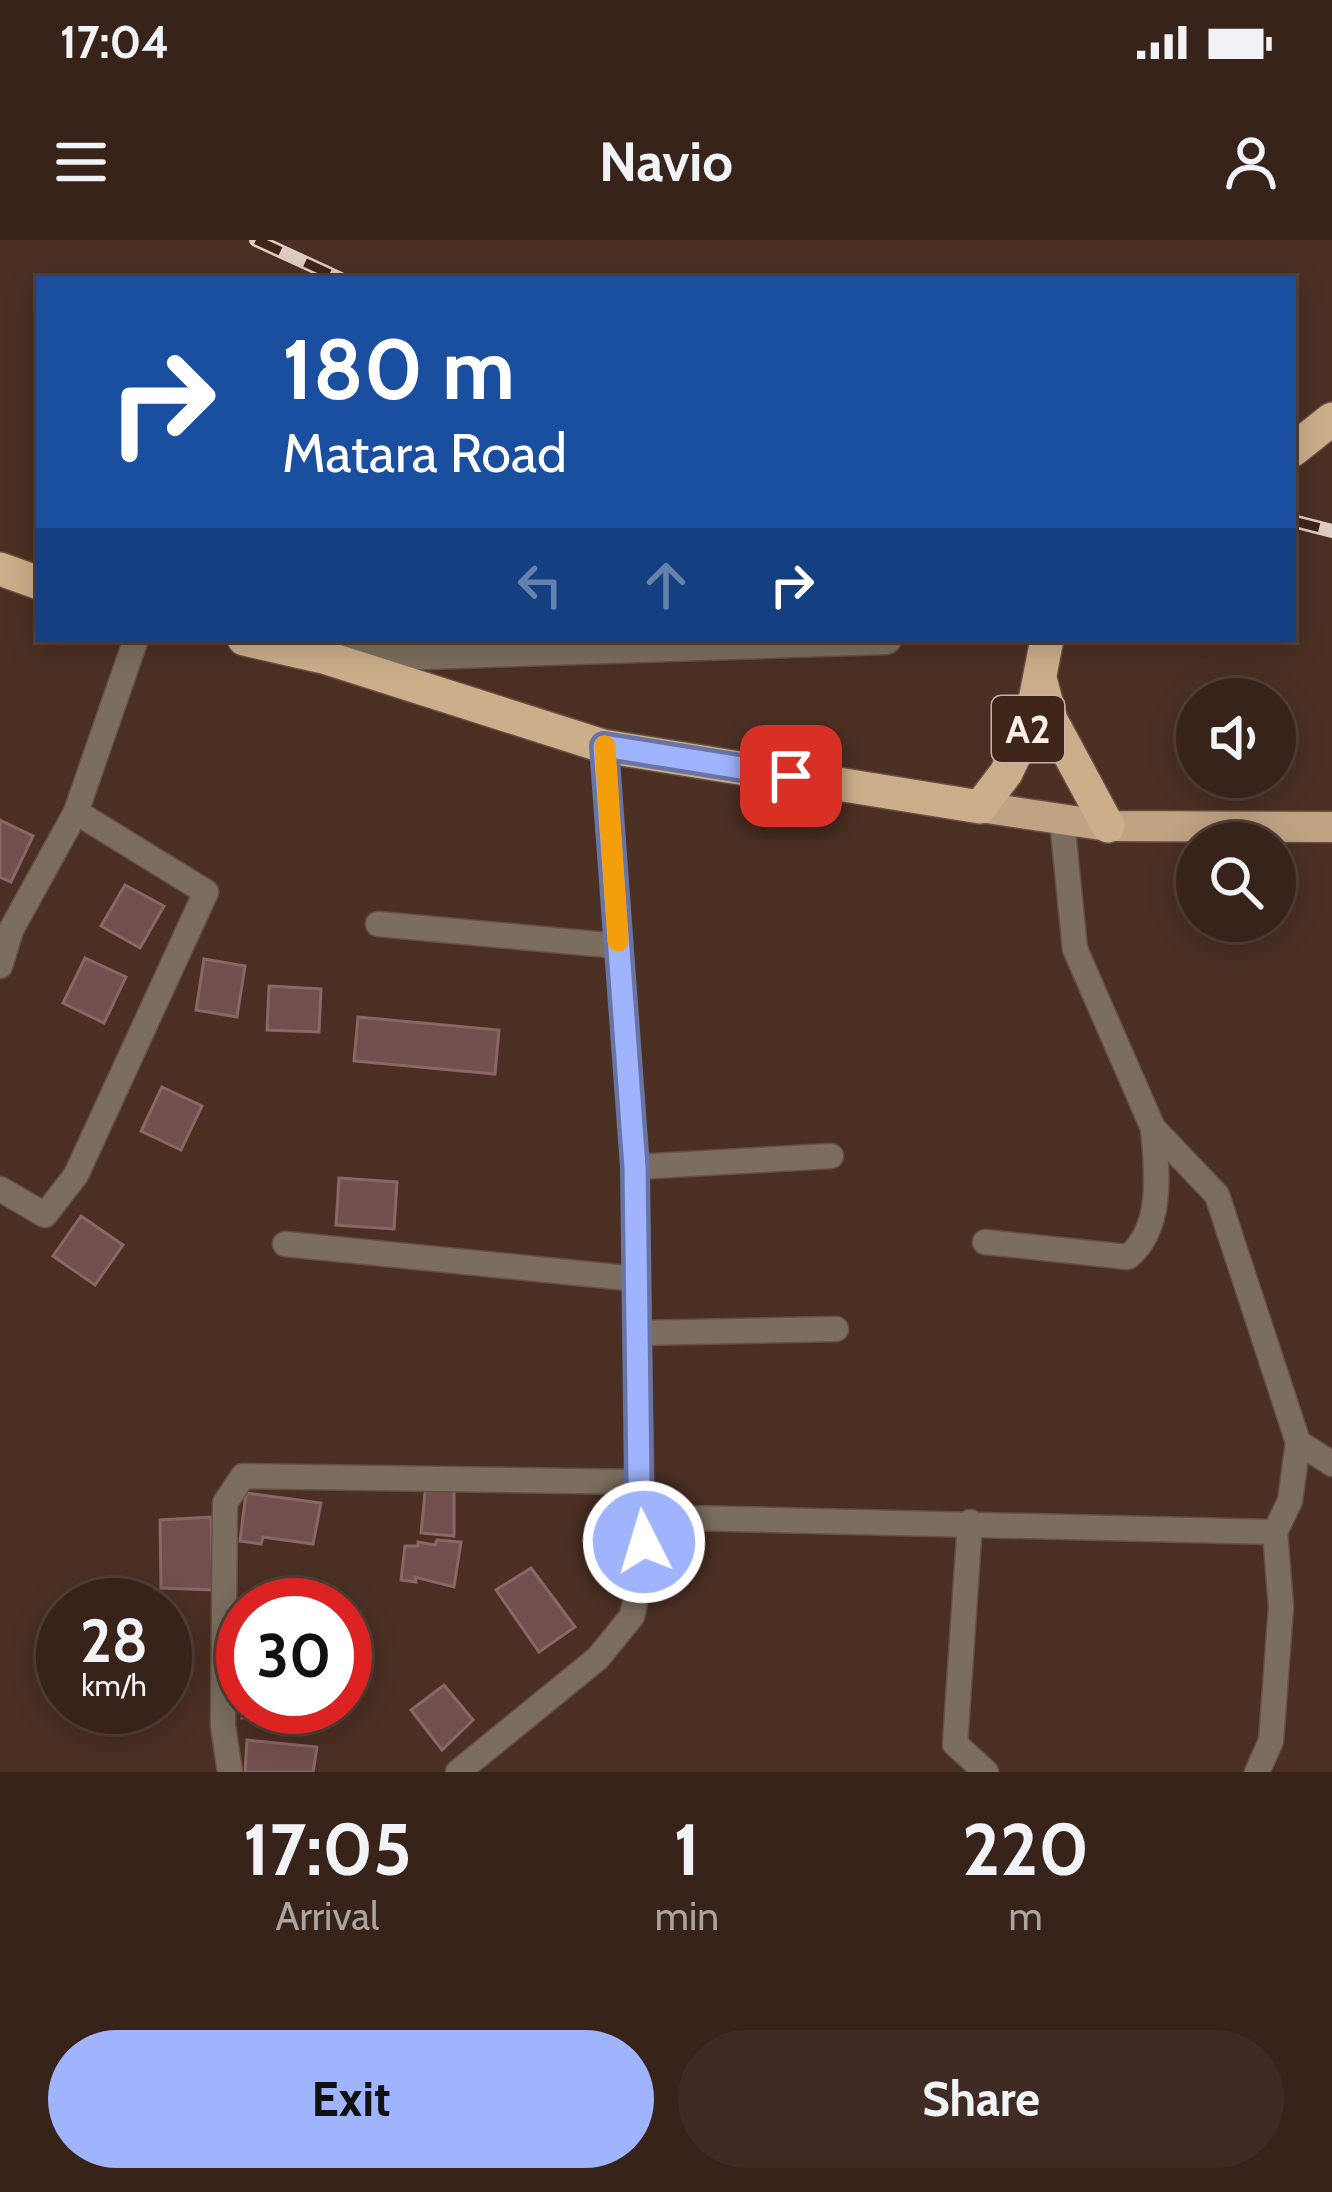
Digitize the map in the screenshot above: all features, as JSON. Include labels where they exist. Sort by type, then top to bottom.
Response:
[{"type":"highway","points":[[1296,448],[1332,419]]},
{"type":"highway","points":[[0,569],[36,582]]},
{"type":"highway","name":"A2","points":[[257,642],[327,658],[604,746],[980,807],[1020,749],[1031,721],[1046,642]]},
{"type":"highway","points":[[1040,678],[1052,720],[1108,826]]},
{"type":"main road","points":[[980,807],[1108,826],[1332,827]]},
{"type":"street","points":[[0,966],[11,930],[76,812],[135,642]]},
{"type":"street","points":[[327,658],[798,642]]},
{"type":"street","points":[[458,1772],[598,1658],[632,1616],[643,1568],[635,1167],[604,746]]},
{"type":"street","points":[[0,1189],[45,1215],[76,1175],[206,892],[76,812]]},
{"type":"street","points":[[985,1242],[1128,1257],[1144,1244],[1158,1186],[1153,1128],[1075,949],[1062,821]]},
{"type":"street","points":[[378,924],[619,946]]},
{"type":"street","points":[[1153,1128],[1217,1195],[1298,1442],[1290,1501],[1275,1532],[1281,1607],[1271,1741],[1257,1772]]},
{"type":"street","points":[[635,1167],[831,1156]]},
{"type":"street","points":[[285,1244],[637,1279]]},
{"type":"street","points":[[638,1334],[836,1329]]},
{"type":"street","points":[[1298,1442],[1332,1464]]},
{"type":"street","points":[[230,1772],[223,1726],[225,1503],[243,1476],[639,1482]]},
{"type":"street","points":[[644,1517],[1275,1532]]},
{"type":"street","points":[[970,1522],[955,1744],[986,1772]]},
{"type":"building","points":[[0,820],[33,836],[11,882],[0,877]]},
{"type":"building","points":[[125,885],[164,906],[140,948],[101,926]]},
{"type":"building","points":[[85,958],[126,977],[104,1023],[63,1003]]},
{"type":"building","points":[[204,959],[245,966],[237,1017],[196,1010]]},
{"type":"building","points":[[269,986],[321,989],[319,1032],[267,1030]]},
{"type":"building","points":[[358,1017],[499,1030],[495,1074],[354,1061]]},
{"type":"building","points":[[162,1087],[202,1106],[181,1150],[141,1131]]},
{"type":"building","points":[[339,1178],[397,1182],[394,1229],[336,1225]]},
{"type":"building","points":[[81,1216],[123,1245],[95,1285],[53,1256]]},
{"type":"building","points":[[426,1483],[454,1485],[454,1536],[421,1533]]},
{"type":"building","points":[[246,1493],[321,1503],[313,1544],[263,1537],[261,1544],[240,1541]]},
{"type":"building","points":[[211,1517],[213,1590],[192,1589],[192,1578],[161,1578],[160,1520]]},
{"type":"building","points":[[437,1540],[461,1542],[454,1587],[415,1577],[416,1582],[401,1580],[405,1546],[435,1545]]},
{"type":"building","points":[[531,1568],[575,1627],[539,1652],[496,1590]]},
{"type":"building","points":[[444,1685],[473,1720],[442,1750],[411,1710]]},
{"type":"building","points":[[247,1740],[317,1747],[313,1772],[245,1772]]},
{"type":"railway","points":[[256,240],[334,276]]},
{"type":"railway","points":[[1296,522],[1332,531]]},
{"type":"slow traffic","points":[[605,746],[618,941]]},
{"type":"route","points":[[644,1542],[635,1167],[604,746],[791,776]]}]
